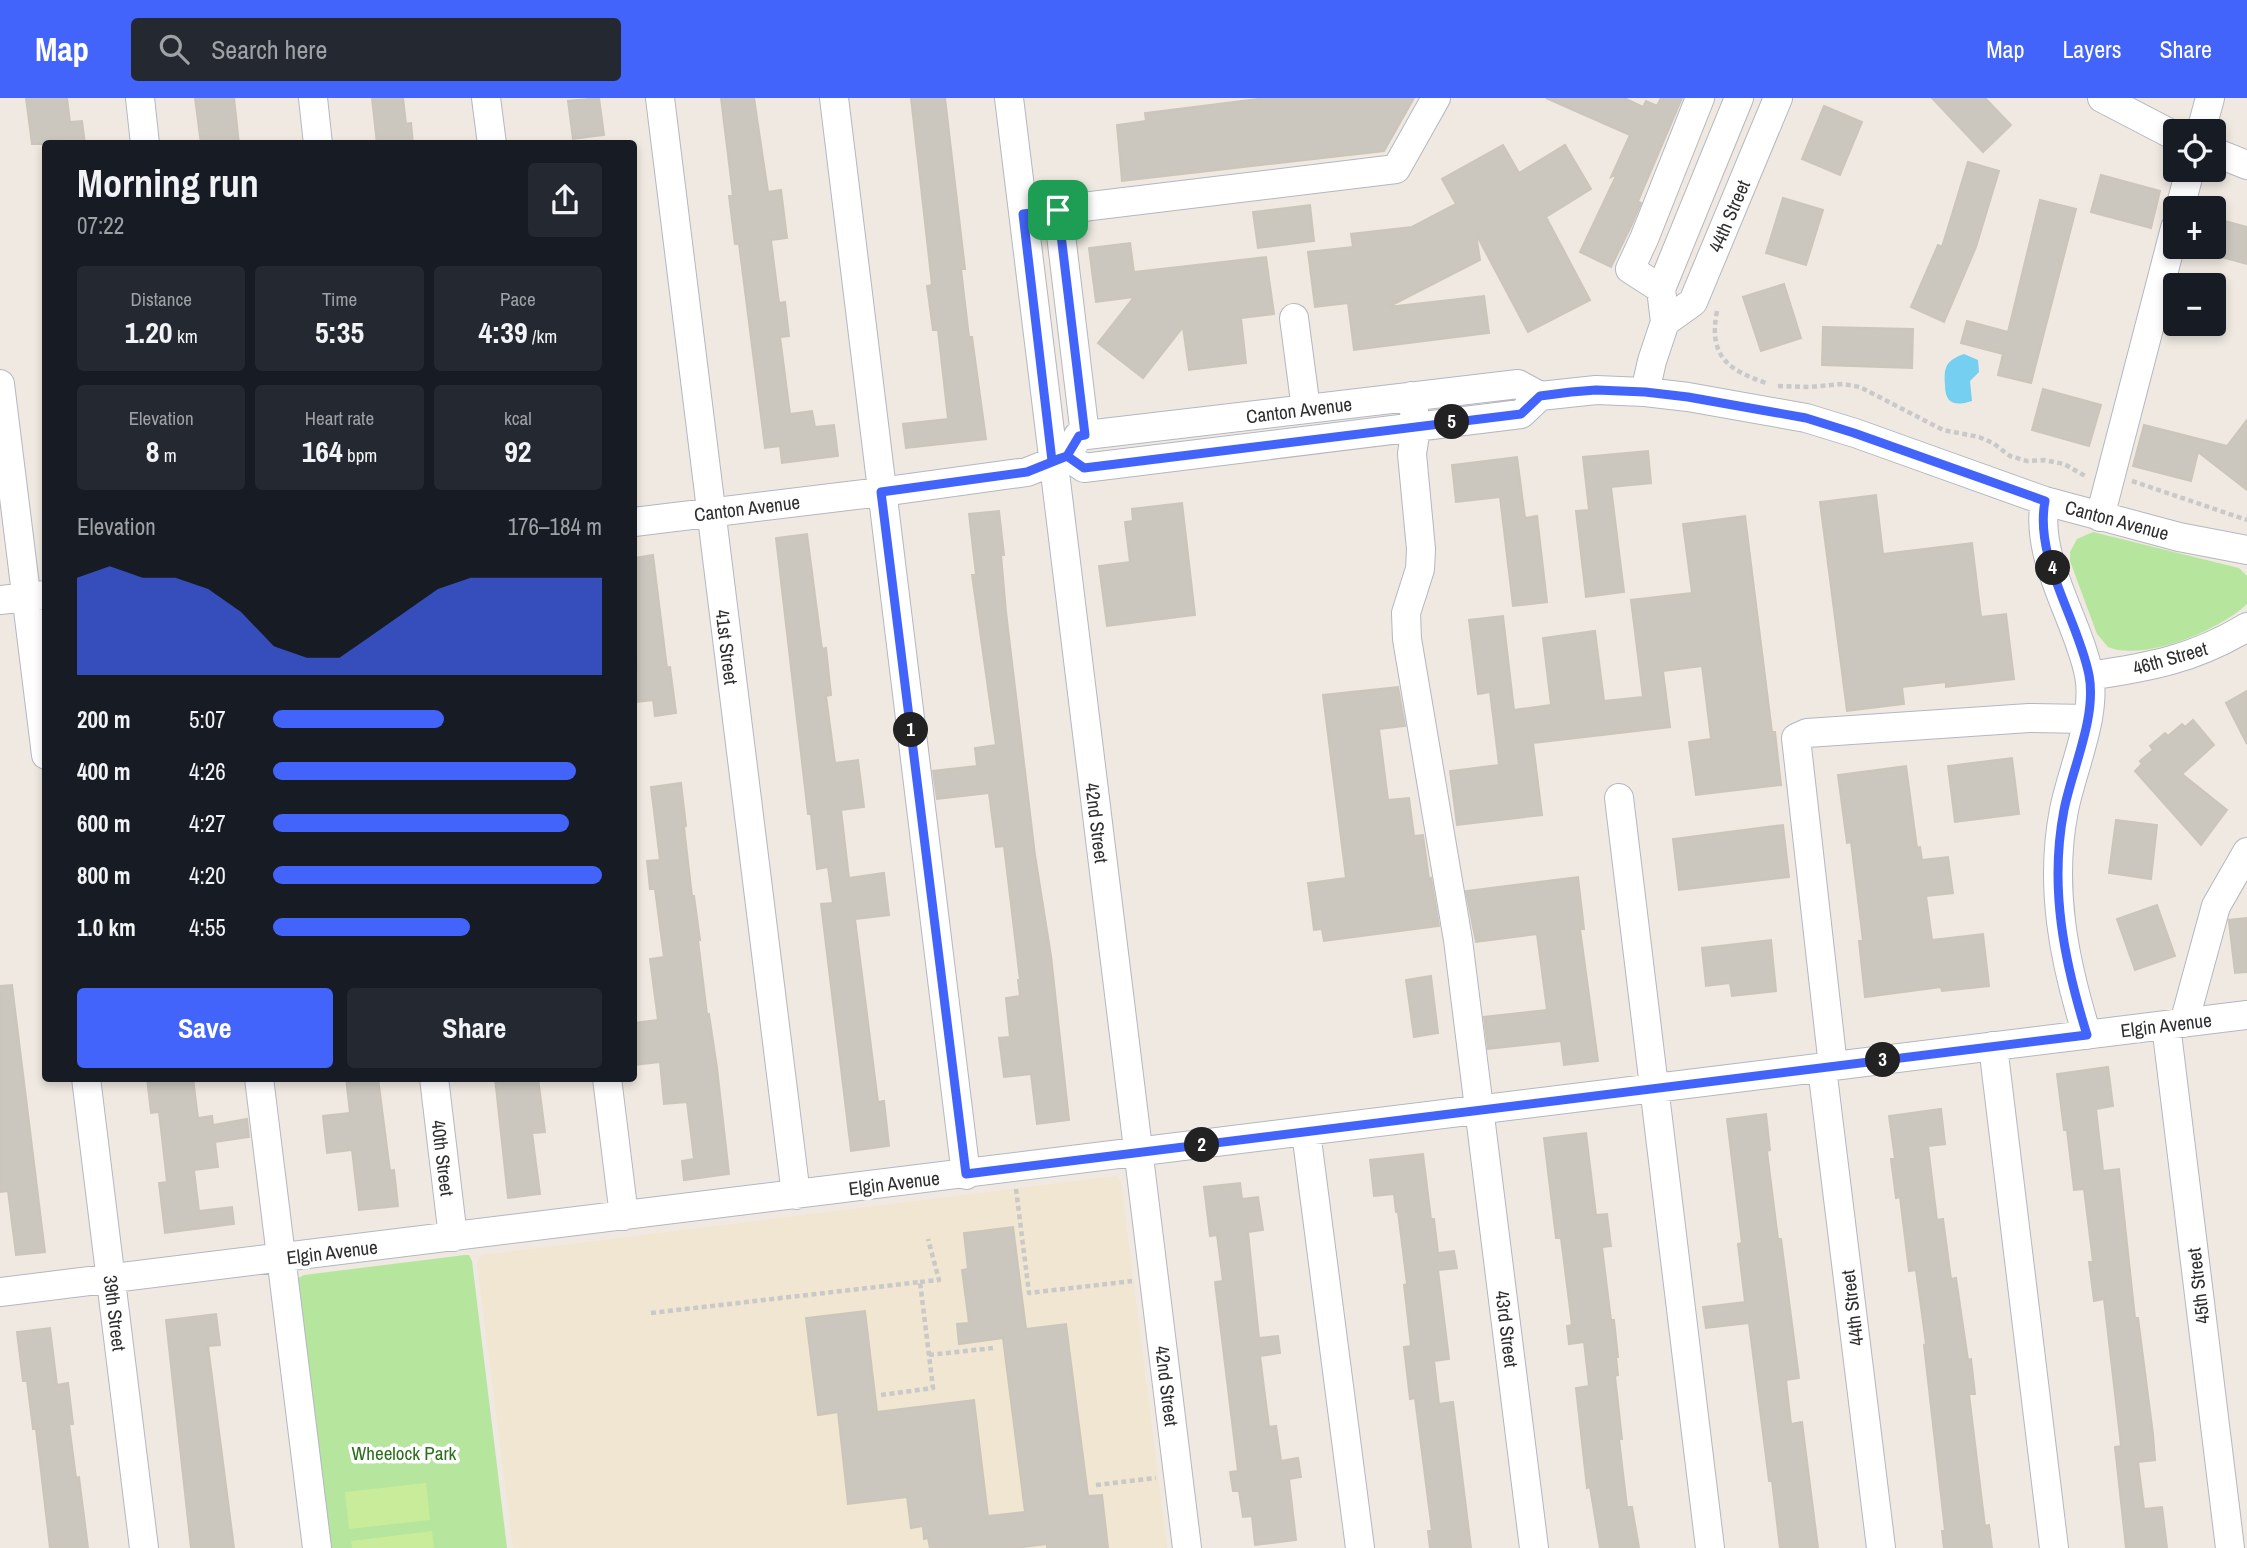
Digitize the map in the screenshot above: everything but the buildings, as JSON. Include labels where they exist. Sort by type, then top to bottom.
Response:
[{"type":"street","points":[[140,98],[145,140]]},
{"type":"street","points":[[313,98],[318,140]]},
{"type":"street","points":[[486,98],[491,140]]},
{"type":"street","name":"41st Street","points":[[660,98],[796,1195]]},
{"type":"street","points":[[834,98],[966,1174]]},
{"type":"street","name":"42nd Street","points":[[1009,98],[1023,214],[1068,451],[1138,1153],[1187,1548]]},
{"type":"street","points":[[1023,214],[1396,169],[1436,98]]},
{"type":"street","points":[[1661,289],[1630,269],[1700,98]]},
{"type":"street","name":"44th Street","points":[[1645,392],[1665,322],[1661,289],[1739,98]]},
{"type":"street","name":"44th Street","points":[[1665,322],[1693,302],[1778,98]]},
{"type":"street","points":[[2102,98],[2163,130]]},
{"type":"street","points":[[2204,119],[2210,98]]},
{"type":"street","points":[[2226,157],[2247,165]]},
{"type":"street","points":[[1058,210],[1068,451]]},
{"type":"street","points":[[2100,517],[2167,259]]},
{"type":"street","points":[[1294,318],[1306,409]]},
{"type":"street","points":[[0,384],[24,597],[42,726]]},
{"type":"street","name":"Canton Avenue","points":[[637,522],[1027,472],[1068,451],[1306,409],[1518,384],[1540,396],[1596,390],[1645,392],[1806,418],[2045,501],[2179,537],[2247,550]]},
{"type":"street","name":"Canton Avenue","points":[[1068,451],[1084,468],[1521,414],[1540,396]]},
{"type":"street","name":"43rd Street","points":[[1412,397],[1416,427],[1412,454],[1421,549],[1420,569],[1406,613],[1407,639],[1458,940],[1534,1548]]},
{"type":"street","points":[[2045,501],[2042,519],[2046,543],[2090,676],[2088,719],[2064,810],[2058,852],[2063,941],[2087,1035]]},
{"type":"street","name":"46th Street","points":[[2090,676],[2149,667],[2184,657],[2217,645],[2247,627]]},
{"type":"street","name":"44th Street","points":[[1881,1548],[1828,1067],[1796,738],[1807,733],[2029,718],[2088,719]]},
{"type":"street","points":[[1619,797],[1710,1548]]},
{"type":"street","points":[[2175,1024],[2217,906],[2247,852]]},
{"type":"street","name":"Elgin Avenue","points":[[0,1292],[2247,1015]]},
{"type":"street","name":"45th Street","points":[[2175,1024],[2230,1548]]},
{"type":"street","points":[[1993,1046],[2054,1548]]},
{"type":"street","name":"39th Street","points":[[86,1082],[144,1548]]},
{"type":"street","points":[[259,1082],[317,1548]]},
{"type":"street","name":"40th Street","points":[[434,1082],[453,1237]]},
{"type":"street","points":[[607,1082],[624,1216]]},
{"type":"street","points":[[1306,1132],[1360,1548]]},
{"type":"path","points":[[1719,304],[1716,316],[1719,350],[1725,362],[1744,376],[1777,386],[1843,384],[1860,387],[1927,424],[1979,437],[1993,443],[2010,456],[2027,461],[2044,460],[2064,464],[2110,481],[2247,520]]},
{"type":"path","points":[[1014,1168],[1029,1293],[1153,1278]]},
{"type":"path","points":[[651,1313],[939,1280],[928,1240]]},
{"type":"path","points":[[881,1395],[933,1388],[920,1282]]},
{"type":"path","points":[[929,1355],[993,1348]]},
{"type":"path","points":[[1096,1485],[1178,1476]]},
{"type":"shaded area","points":[[1117,1176],[1121,1182],[1167,1548],[513,1548],[477,1262],[482,1255]]},
{"type":"green space","points":[[2093,532],[2239,568],[2247,576],[2247,604],[2219,624],[2181,641],[2141,650],[2123,651],[2108,647],[2097,634],[2070,561],[2070,552],[2077,539]]},
{"type":"green space","name":"Wheelock Park","points":[[469,1255],[472,1261],[507,1548],[323,1548],[296,1279],[304,1275]]},
{"type":"green space","points":[[426,1483],[430,1520],[349,1529],[345,1492]]},
{"type":"green space","points":[[432,1531],[434,1548],[352,1548],[351,1541]]},
{"type":"water","points":[[1964,354],[1978,360],[1979,372],[1970,381],[1972,401],[1960,404],[1952,402],[1947,396],[1945,374],[1949,362]]},
{"type":"route","points":[[1058,210],[1023,214],[1052,461],[1067,456],[1084,468],[1521,414],[1540,396],[1596,390],[1688,397],[1806,418],[2045,501],[2042,519],[2046,543],[2090,676],[2088,719],[2064,810],[2058,852],[2058,892],[2063,941],[2087,1035],[966,1174],[881,492],[1027,472],[1067,456],[1079,436],[1085,435],[1058,210]]}]
